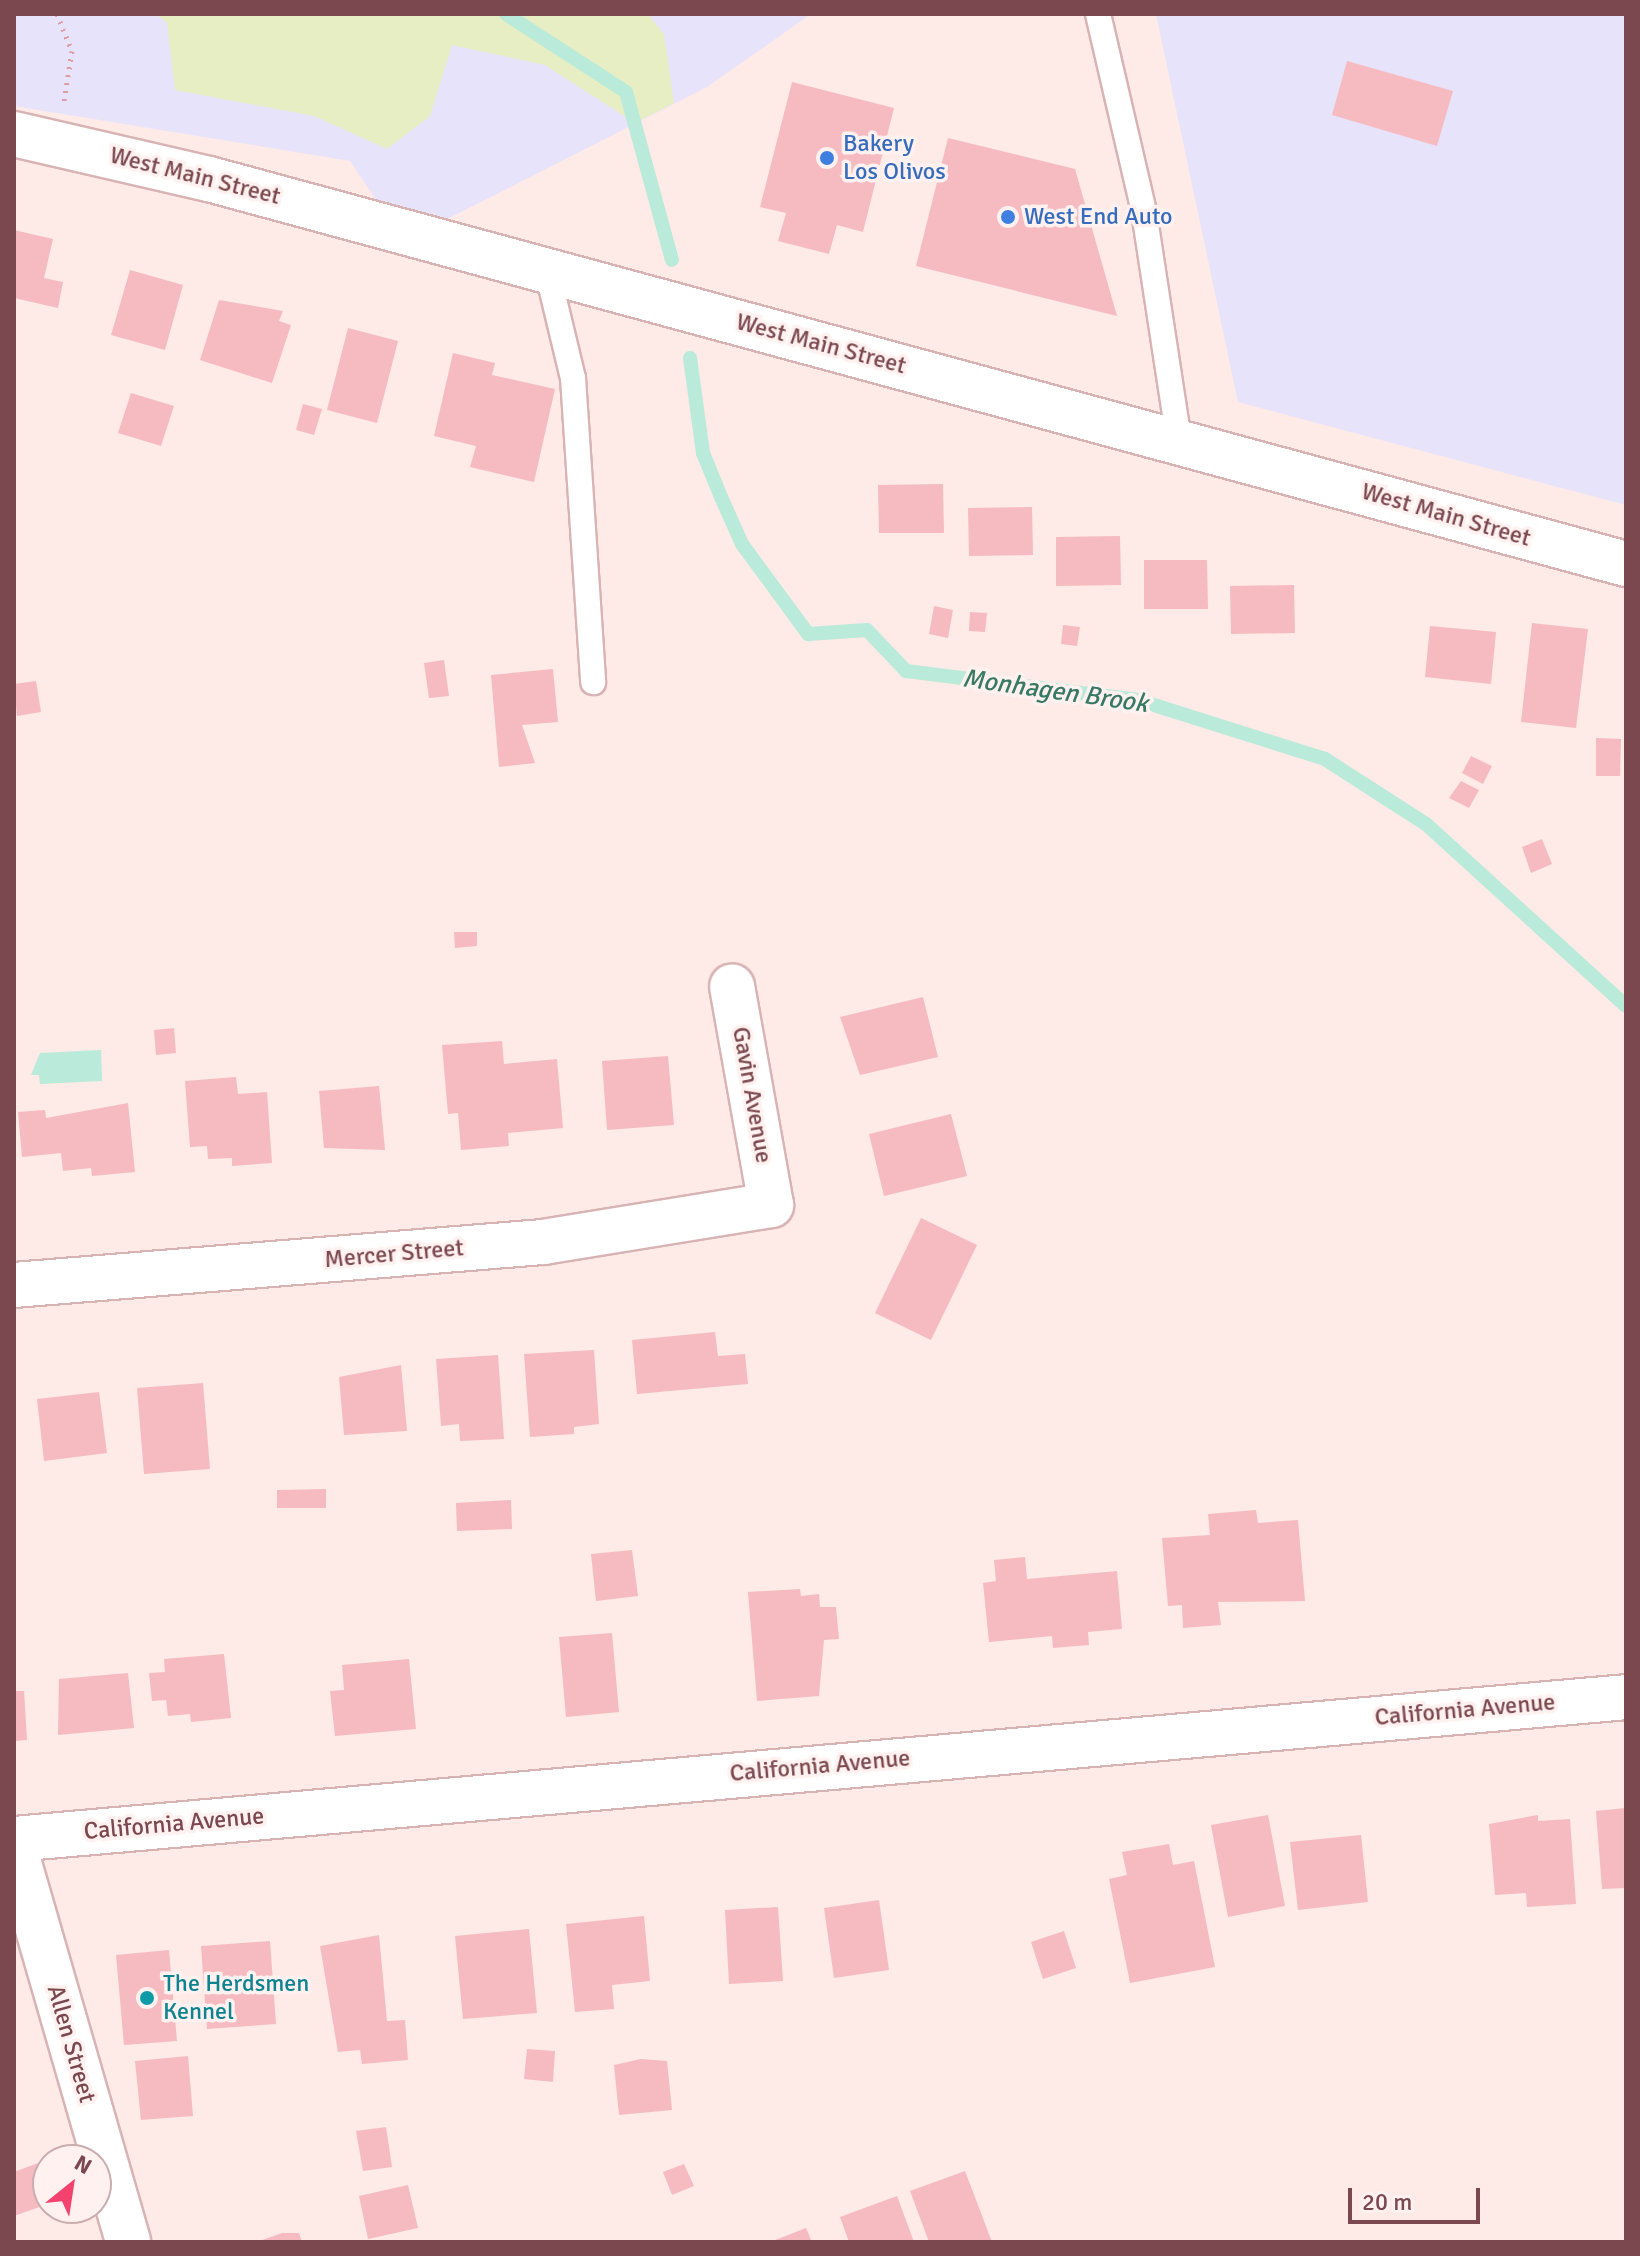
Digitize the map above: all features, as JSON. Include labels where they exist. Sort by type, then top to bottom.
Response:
[{"type":"street","name":"West Main Street","points":[[34,137],[547,270],[1626,564]]},
{"type":"street","name":"Gavin Avenue","points":[[732,986],[771,1205]]},
{"type":"street","name":"Mercer Street","points":[[14,1285],[543,1242],[771,1205]]},
{"type":"street","name":"California Avenue","points":[[14,1839],[1626,1697]]},
{"type":"street","name":"Allen Street","points":[[14,1846],[128,2242]]},
{"type":"lane","points":[[1098,14],[1144,212],[1179,440]]},
{"type":"lane","points":[[547,270],[573,378],[593,682]]},
{"type":"path","points":[[34,137],[72,51],[57,14]]},
{"type":"shaded area","points":[[14,14],[811,14],[707,87],[404,241],[350,161],[14,106]]},
{"type":"shaded area","points":[[156,14],[648,14],[664,34],[674,103],[635,123],[545,65],[452,45],[430,116],[387,149],[314,116],[175,90],[167,23]]},
{"type":"shaded area","points":[[1156,14],[1626,14],[1626,505],[1238,402]]},
{"type":"shaded area","points":[[101,1050],[102,1081],[40,1084],[39,1075],[31,1075],[40,1053]]},
{"type":"building","points":[[1347,61],[1453,91],[1437,146],[1332,115]]},
{"type":"building","name":"Bakery Los Olivos","points":[[792,82],[894,108],[863,232],[837,225],[829,254],[778,241],[786,213],[760,207]]},
{"type":"building","name":"West End Auto","points":[[948,138],[1075,169],[1117,316],[916,266]]},
{"type":"building","points":[[14,230],[53,239],[44,278],[63,282],[58,308],[14,298]]},
{"type":"building","points":[[130,270],[183,285],[165,350],[111,335]]},
{"type":"building","points":[[219,300],[283,311],[279,321],[291,325],[272,383],[200,360]]},
{"type":"building","points":[[348,328],[398,341],[377,423],[327,410]]},
{"type":"building","points":[[453,353],[495,363],[492,375],[555,389],[534,482],[470,467],[476,446],[434,436]]},
{"type":"building","points":[[131,393],[174,406],[161,446],[118,433]]},
{"type":"building","points":[[303,404],[322,409],[314,435],[296,430]]},
{"type":"building","points":[[943,484],[944,533],[879,533],[878,485]]},
{"type":"building","points":[[1032,507],[1033,555],[969,556],[968,508]]},
{"type":"building","points":[[1120,536],[1121,585],[1056,586],[1056,537]]},
{"type":"building","points":[[1144,560],[1207,560],[1208,609],[1144,609]]},
{"type":"building","points":[[1294,585],[1295,633],[1231,634],[1230,586]]},
{"type":"building","points":[[934,606],[953,610],[948,638],[929,634]]},
{"type":"building","points":[[970,612],[987,613],[985,632],[969,631]]},
{"type":"building","points":[[1532,623],[1588,629],[1576,728],[1521,722]]},
{"type":"building","points":[[1063,625],[1080,627],[1077,646],[1061,644]]},
{"type":"building","points":[[1430,626],[1496,632],[1491,684],[1425,677]]},
{"type":"building","points":[[444,660],[449,696],[429,698],[424,663]]},
{"type":"building","points":[[553,669],[558,722],[522,725],[535,763],[499,767],[491,675]]},
{"type":"building","points":[[36,681],[41,712],[17,716],[14,684]]},
{"type":"building","points":[[1596,738],[1621,739],[1620,776],[1596,776]]},
{"type":"building","points":[[1471,756],[1492,766],[1483,784],[1462,773]]},
{"type":"building","points":[[1461,781],[1479,790],[1469,808],[1449,798]]},
{"type":"building","points":[[1542,839],[1552,864],[1531,873],[1522,847]]},
{"type":"building","points":[[454,932],[477,932],[477,946],[455,948]]},
{"type":"building","points":[[923,997],[938,1057],[860,1075],[840,1017]]},
{"type":"building","points":[[174,1028],[176,1053],[156,1055],[154,1030]]},
{"type":"building","points":[[502,1041],[504,1064],[557,1059],[563,1128],[508,1133],[509,1146],[461,1150],[458,1113],[448,1114],[442,1045]]},
{"type":"building","points":[[668,1056],[674,1125],[607,1130],[602,1061]]},
{"type":"building","points":[[236,1077],[238,1094],[267,1092],[272,1163],[232,1166],[232,1158],[208,1159],[207,1146],[190,1147],[185,1081]]},
{"type":"building","points":[[379,1086],[385,1150],[324,1148],[319,1091]]},
{"type":"building","points":[[128,1103],[135,1172],[92,1176],[91,1168],[63,1171],[61,1153],[22,1157],[18,1112],[45,1110],[46,1118]]},
{"type":"building","points":[[951,1114],[967,1176],[884,1196],[869,1134]]},
{"type":"building","points":[[921,1218],[977,1245],[931,1340],[875,1313]]},
{"type":"building","points":[[715,1332],[718,1356],[745,1354],[748,1384],[637,1394],[632,1340]]},
{"type":"building","points":[[594,1350],[599,1424],[574,1427],[574,1434],[530,1437],[524,1354]]},
{"type":"building","points":[[498,1355],[504,1439],[460,1441],[459,1424],[441,1426],[436,1359]]},
{"type":"building","points":[[401,1365],[407,1431],[344,1435],[339,1377]]},
{"type":"building","points":[[203,1383],[210,1469],[144,1474],[137,1388]]},
{"type":"building","points":[[99,1392],[107,1453],[44,1461],[37,1399]]},
{"type":"building","points":[[326,1489],[326,1508],[277,1508],[277,1490]]},
{"type":"building","points":[[511,1500],[512,1529],[457,1531],[456,1503]]},
{"type":"building","points":[[1256,1510],[1258,1523],[1298,1520],[1305,1601],[1218,1602],[1221,1625],[1183,1628],[1182,1605],[1168,1606],[1162,1538],[1210,1535],[1208,1514]]},
{"type":"building","points":[[632,1550],[638,1596],[596,1601],[591,1554]]},
{"type":"building","points":[[1025,1557],[1027,1579],[1117,1571],[1122,1629],[1088,1632],[1089,1645],[1053,1648],[1052,1636],[989,1642],[983,1583],[996,1581],[994,1560]]},
{"type":"building","points":[[800,1589],[801,1596],[819,1594],[820,1607],[836,1607],[839,1639],[824,1640],[819,1696],[757,1701],[748,1592]]},
{"type":"building","points":[[612,1633],[619,1712],[566,1717],[559,1637]]},
{"type":"building","points":[[224,1654],[231,1718],[191,1722],[190,1714],[168,1716],[166,1700],[152,1701],[149,1673],[165,1672],[164,1659]]},
{"type":"building","points":[[409,1659],[416,1729],[335,1736],[330,1691],[344,1690],[342,1665]]},
{"type":"building","points":[[128,1673],[134,1728],[58,1735],[59,1679]]},
{"type":"building","points":[[14,1691],[24,1691],[27,1740],[14,1741]]},
{"type":"building","points":[[1625,1808],[1626,1888],[1602,1889],[1596,1811]]},
{"type":"building","points":[[1268,1815],[1285,1906],[1228,1917],[1211,1825]]},
{"type":"building","points":[[1538,1815],[1538,1821],[1570,1819],[1576,1904],[1527,1907],[1526,1893],[1495,1895],[1489,1824]]},
{"type":"building","points":[[1361,1835],[1368,1902],[1298,1910],[1290,1842]]},
{"type":"building","points":[[1169,1844],[1173,1865],[1194,1861],[1215,1967],[1130,1983],[1109,1879],[1127,1875],[1122,1852]]},
{"type":"building","points":[[879,1900],[889,1970],[834,1978],[824,1908]]},
{"type":"building","points":[[778,1907],[783,1981],[729,1984],[725,1910]]},
{"type":"building","points":[[644,1916],[650,1981],[612,1985],[614,2009],[575,2012],[566,1924]]},
{"type":"building","points":[[529,1929],[537,2013],[463,2019],[455,1936]]},
{"type":"building","points":[[1064,1931],[1076,1968],[1043,1979],[1031,1942]]},
{"type":"building","points":[[379,1935],[387,2021],[405,2020],[408,2060],[362,2064],[360,2050],[338,2052],[320,1946]]},
{"type":"building","points":[[270,1941],[276,2024],[207,2029],[201,1946]]},
{"type":"building","name":"The Herdsmen Kennel","points":[[169,1950],[177,2041],[124,2045],[116,1955]]},
{"type":"building","points":[[527,2049],[555,2051],[553,2082],[524,2079]]},
{"type":"building","points":[[188,2056],[193,2116],[141,2120],[135,2061]]},
{"type":"building","points":[[641,2059],[667,2061],[672,2110],[619,2115],[614,2065]]},
{"type":"building","points":[[386,2127],[392,2167],[363,2171],[356,2131]]},
{"type":"building","points":[[684,2164],[694,2186],[672,2195],[663,2172]]},
{"type":"building","points":[[32,2165],[32,2210],[14,2216],[14,2172]]},
{"type":"building","points":[[965,2171],[992,2242],[929,2242],[910,2191]]},
{"type":"building","points":[[408,2185],[418,2228],[368,2239],[359,2196]]},
{"type":"building","points":[[897,2196],[914,2242],[849,2242],[840,2217]]},
{"type":"building","points":[[806,2228],[812,2242],[770,2242]]},
{"type":"building","points":[[282,2233],[299,2233],[302,2242],[257,2242]]},
{"type":"waterway","name":"Monhagen Brook","points":[[506,14],[626,92],[672,260]]},
{"type":"waterway","name":"Monhagen Brook","points":[[690,358],[703,453],[721,497],[742,544],[808,634],[867,630],[906,671],[1138,700],[1325,759],[1426,824],[1626,1006]]},
{"type":"place","name":"Bakery Los Olivos","points":[[827,158]]},
{"type":"place","name":"West End Auto","points":[[1008,217]]},
{"type":"place","name":"The Herdsmen Kennel","points":[[147,1998]]}]
